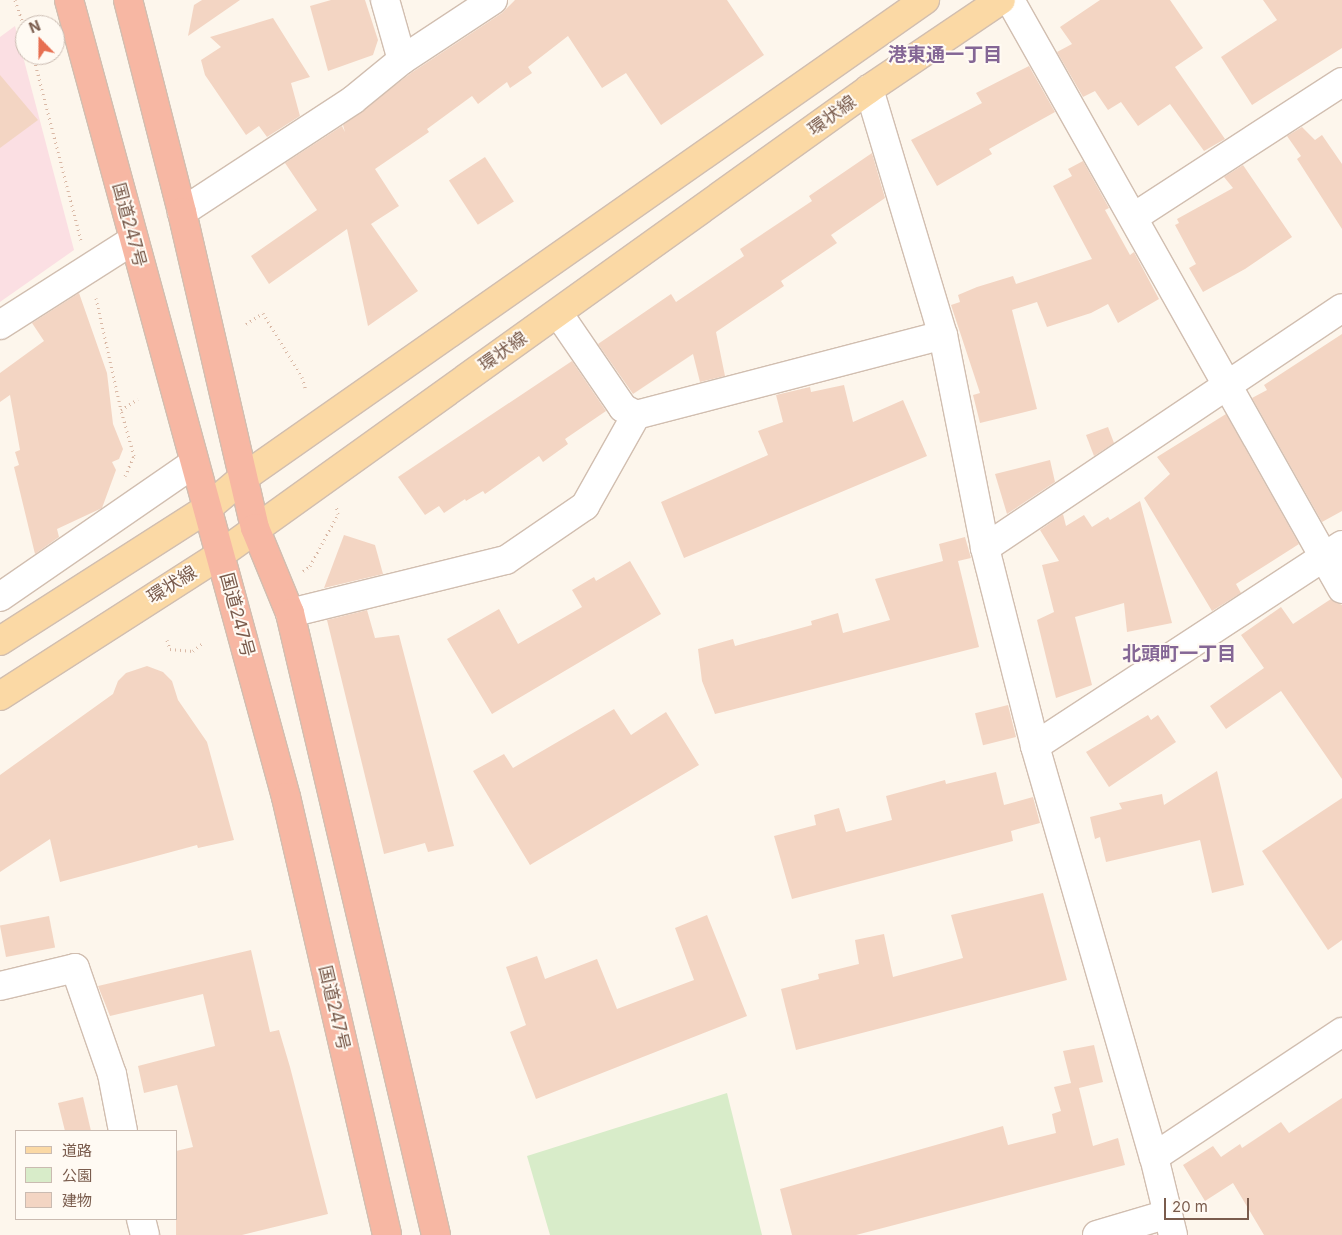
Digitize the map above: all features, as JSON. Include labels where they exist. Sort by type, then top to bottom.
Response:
[{"type":"highway","name":"国道247号","points":[[69,0],[87,57],[132,241],[206,510],[221,554],[286,797],[387,1235]]},
{"type":"highway","points":[[128,0],[182,212],[255,528],[290,613],[436,1235]]},
{"type":"main road","points":[[0,641],[107,570],[206,510],[243,478],[925,0]]},
{"type":"main road","name":"環状線","points":[[0,696],[221,554],[869,89],[1001,0]]},
{"type":"street","points":[[384,0],[402,60]]},
{"type":"street","points":[[182,212],[353,100],[402,60],[493,0]]},
{"type":"street","points":[[1010,0],[1227,384],[1333,551],[1342,589]]},
{"type":"street","points":[[1134,217],[1342,82]]},
{"type":"street","points":[[869,89],[943,335],[985,548],[1035,746],[1154,1157],[1171,1224],[1097,1235]]},
{"type":"street","points":[[0,325],[132,241]]},
{"type":"street","points":[[985,548],[1342,308]]},
{"type":"street","points":[[558,312],[623,408],[636,415],[943,335]]},
{"type":"street","points":[[290,613],[506,560],[585,506],[636,415]]},
{"type":"street","points":[[0,597],[194,464]]},
{"type":"street","points":[[1035,746],[1333,551]]},
{"type":"street","points":[[0,986],[75,968],[112,1074],[123,1130]]},
{"type":"street","points":[[1154,1157],[1342,1032]]},
{"type":"street","points":[[142,1220],[145,1235]]},
{"type":"path","points":[[15,0],[20,15]]},
{"type":"path","points":[[36,65],[84,251]]},
{"type":"path","points":[[94,291],[121,410],[134,456],[123,480]]},
{"type":"path","points":[[246,324],[263,313],[302,377],[306,390]]},
{"type":"path","points":[[121,410],[138,399]]},
{"type":"path","points":[[299,574],[310,566],[338,514],[334,500]]},
{"type":"path","points":[[167,640],[170,649],[193,651],[203,643]]},
{"type":"shaded area","points":[[15,26],[15,65],[25,65],[74,250],[0,302],[0,37]]},
{"type":"green space","points":[[727,1093],[762,1235],[550,1235],[527,1156]]},
{"type":"building","points":[[202,0],[240,0],[188,36],[194,5]]},
{"type":"building","points":[[331,0],[365,0],[378,40],[373,55],[328,71],[310,6]]},
{"type":"building","points":[[515,0],[727,0],[764,55],[661,125],[626,73],[602,88],[568,36],[528,67],[532,73],[510,88],[507,82],[478,104],[472,96],[427,129],[429,132],[375,169],[399,206],[371,224],[418,291],[368,326],[347,229],[269,284],[251,256],[317,210],[285,163],[342,126],[345,132],[343,125],[411,73],[502,13]]},
{"type":"building","points":[[1100,0],[1170,0],[1203,48],[1175,67],[1225,139],[1204,151],[1170,104],[1138,126],[1121,102],[1108,110],[1095,91],[1083,97],[1057,52],[1072,44],[1060,27]]},
{"type":"building","points":[[1263,0],[1342,0],[1342,48],[1252,105],[1221,57],[1277,20]]},
{"type":"building","points":[[273,18],[310,77],[291,83],[300,116],[267,137],[259,126],[246,135],[205,75],[201,60],[221,47],[210,37]]},
{"type":"building","points":[[1029,66],[1055,112],[989,149],[992,154],[937,186],[911,140],[982,103],[976,93]]},
{"type":"building","points":[[0,75],[38,120],[0,148]]},
{"type":"building","points":[[1302,127],[1315,140],[1322,135],[1342,164],[1342,229],[1297,159],[1301,156],[1287,136]]},
{"type":"building","points":[[872,153],[885,198],[831,235],[837,243],[781,281],[784,286],[716,332],[725,376],[700,382],[693,354],[633,394],[598,344],[671,294],[676,302],[744,256],[740,249],[812,201],[809,196]]},
{"type":"building","points":[[485,157],[514,201],[478,225],[449,180]]},
{"type":"building","points":[[1083,161],[1109,208],[1105,210],[1130,255],[1134,252],[1159,299],[1118,323],[1108,304],[1091,313],[1047,327],[1037,302],[1012,310],[1037,409],[980,423],[973,395],[980,393],[951,305],[960,302],[958,295],[977,287],[1013,276],[1016,284],[1092,259],[1053,186],[1072,176],[1068,169]]},
{"type":"building","points":[[1243,165],[1292,237],[1245,269],[1203,292],[1189,268],[1196,264],[1175,225],[1179,223],[1177,219],[1233,188],[1224,177]]},
{"type":"building","points":[[79,293],[107,373],[113,424],[123,449],[119,459],[112,462],[116,470],[102,508],[57,529],[59,537],[35,554],[14,467],[19,465],[15,452],[20,450],[10,395],[0,402],[0,373],[44,341],[32,323]]},
{"type":"building","points":[[1342,334],[1342,511],[1322,522],[1252,398],[1267,390],[1264,385]]},
{"type":"building","points":[[572,361],[606,411],[565,439],[568,444],[543,462],[539,456],[485,494],[483,491],[466,501],[465,499],[444,513],[439,506],[425,515],[398,477]]},
{"type":"building","points":[[844,385],[853,422],[903,400],[927,456],[684,558],[661,502],[768,455],[758,431],[783,422],[776,395],[810,387],[811,392]]},
{"type":"building","points":[[1226,414],[1299,544],[1236,584],[1241,593],[1212,611],[1144,498],[1170,474],[1157,457]]},
{"type":"building","points":[[1108,427],[1114,443],[1094,456],[1086,435]]},
{"type":"building","points":[[1050,460],[1055,482],[1007,514],[995,474]]},
{"type":"building","points":[[1140,501],[1172,623],[1127,632],[1124,603],[1075,617],[1092,685],[1056,698],[1037,620],[1054,612],[1042,565],[1059,561],[1040,530],[1063,514],[1066,526],[1084,515],[1092,527],[1108,517],[1110,520]]},
{"type":"building","points":[[344,535],[375,545],[383,574],[324,588]]},
{"type":"building","points":[[965,537],[971,558],[958,561],[979,647],[715,714],[702,681],[698,649],[733,639],[735,646],[812,625],[811,621],[838,613],[843,633],[890,620],[875,579],[943,561],[939,544]]},
{"type":"building","points":[[630,561],[661,614],[492,714],[447,639],[499,609],[518,644],[582,607],[572,590],[594,577],[596,581]]},
{"type":"building","points":[[1331,599],[1342,605],[1342,779],[1281,691],[1226,729],[1210,706],[1264,668],[1241,635],[1281,607],[1293,624]]},
{"type":"building","points":[[367,610],[375,638],[399,635],[454,846],[428,852],[425,843],[384,854],[327,620]]},
{"type":"building","points":[[147,666],[163,672],[172,681],[178,700],[207,742],[234,840],[198,848],[197,845],[60,882],[50,839],[0,872],[0,775],[113,694],[118,681],[126,673]]},
{"type":"building","points":[[1008,705],[1016,737],[983,745],[975,713]]},
{"type":"building","points":[[614,709],[631,735],[666,712],[699,765],[530,865],[473,771],[504,754],[513,768]]},
{"type":"building","points":[[1148,715],[1151,720],[1158,715],[1176,742],[1109,787],[1086,752]]},
{"type":"building","points":[[1217,771],[1244,885],[1212,893],[1200,840],[1106,862],[1100,837],[1095,839],[1090,817],[1122,809],[1119,803],[1162,794],[1164,805]]},
{"type":"building","points":[[996,772],[1004,805],[1033,797],[1040,823],[1011,831],[1013,841],[792,899],[774,836],[816,825],[814,815],[839,808],[846,832],[892,820],[886,796],[945,780],[946,784]]},
{"type":"building","points":[[1342,798],[1342,940],[1328,950],[1262,851]]},
{"type":"building","points":[[1043,893],[1067,980],[796,1050],[781,989],[819,979],[818,974],[859,964],[855,940],[884,934],[893,977],[963,958],[951,915]]},
{"type":"building","points":[[707,915],[747,1016],[536,1099],[510,1032],[526,1025],[506,967],[537,956],[545,979],[597,959],[617,1009],[694,980],[675,928]]},
{"type":"building","points":[[49,916],[55,947],[6,957],[0,926]]},
{"type":"building","points":[[251,950],[270,1032],[279,1030],[328,1214],[242,1235],[176,1235],[176,1220],[178,1220],[178,1151],[193,1147],[177,1085],[144,1093],[138,1066],[215,1046],[203,994],[110,1016],[98,986]]},
{"type":"building","points":[[1094,1045],[1103,1082],[1079,1088],[1093,1146],[1118,1138],[1125,1165],[856,1235],[792,1235],[780,1189],[1003,1126],[1008,1145],[1056,1133],[1052,1114],[1061,1111],[1054,1087],[1071,1083],[1063,1051]]},
{"type":"building","points":[[83,1097],[91,1130],[65,1130],[58,1103]]},
{"type":"building","points":[[1342,1098],[1342,1235],[1264,1235],[1233,1183],[1205,1201],[1183,1165],[1213,1146],[1221,1157],[1240,1144],[1242,1148],[1281,1122],[1289,1133]]},
{"type":"district","name":"港東通一丁目","points":[[945,55]]},
{"type":"district","name":"北頭町一丁目","points":[[1179,654]]}]
